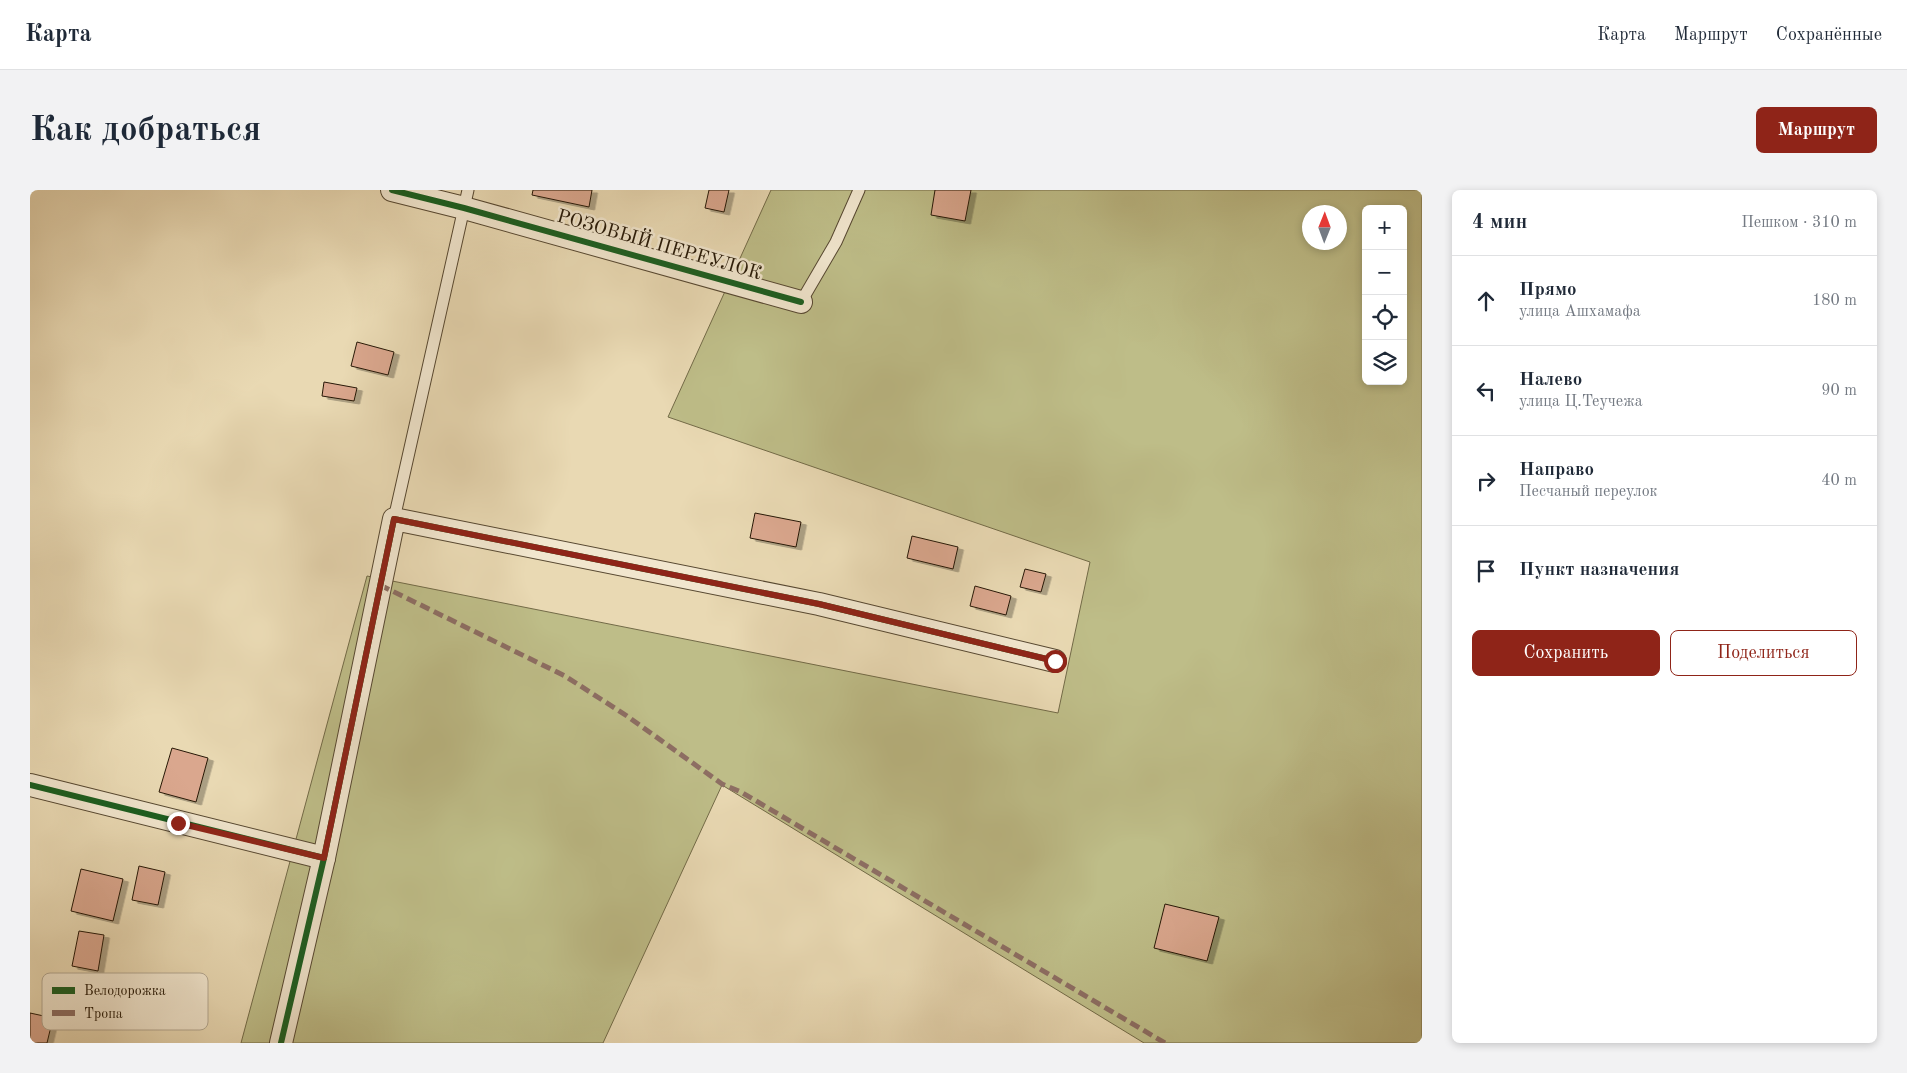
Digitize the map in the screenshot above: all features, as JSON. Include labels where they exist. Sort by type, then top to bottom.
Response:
[{"type":"street","name":"РОЗОВЫЙ ПЕРЕУЛОК","points":[[392,190],[466,199],[801,302]]},
{"type":"street","points":[[281,1043],[324,858],[394,519],[819,604],[1055,661]]},
{"type":"street","points":[[30,785],[324,858]]},
{"type":"lane","points":[[801,302],[836,242],[859,190]]},
{"type":"lane","points":[[394,519],[466,199]]},
{"type":"shaded area","points":[[771,190],[1422,190],[1422,1043],[1144,1043],[722,785],[603,1043],[241,1043],[367,576],[1058,713],[1090,562],[668,417]]},
{"type":"building","points":[[533,190],[592,190],[589,207],[532,195]]},
{"type":"building","points":[[709,190],[729,190],[724,212],[705,208]]},
{"type":"building","points":[[935,190],[971,190],[965,221],[931,215]]},
{"type":"building","points":[[357,342],[394,352],[388,375],[351,366]]},
{"type":"building","points":[[324,382],[357,388],[354,401],[322,396]]},
{"type":"building","points":[[755,513],[801,522],[796,547],[750,538]]},
{"type":"building","points":[[912,536],[958,547],[953,569],[907,558]]},
{"type":"building","points":[[1025,569],[1046,574],[1041,592],[1020,587]]},
{"type":"building","points":[[975,586],[1011,596],[1006,615],[970,606]]},
{"type":"building","points":[[172,748],[208,758],[196,802],[159,792]]},
{"type":"building","points":[[139,866],[165,872],[158,905],[132,900]]},
{"type":"building","points":[[81,869],[123,879],[113,921],[71,911]]},
{"type":"building","points":[[1165,904],[1219,917],[1207,961],[1154,948]]},
{"type":"building","points":[[79,931],[104,935],[98,971],[72,966]]},
{"type":"building","points":[[30,1013],[42,1016],[42,1030],[50,1030],[47,1043],[30,1043]]},
{"type":"marked path","points":[[380,585],[565,676],[627,716],[722,784],[741,792],[1165,1043]]},
{"type":"cycle path","points":[[392,190],[464,208],[801,302]]},
{"type":"cycle path","points":[[281,1043],[324,858],[394,519],[819,604],[1055,661]]},
{"type":"cycle path","points":[[30,785],[324,858]]},
{"type":"route","points":[[178,823],[324,858],[394,519],[819,604],[1055,661]]}]
